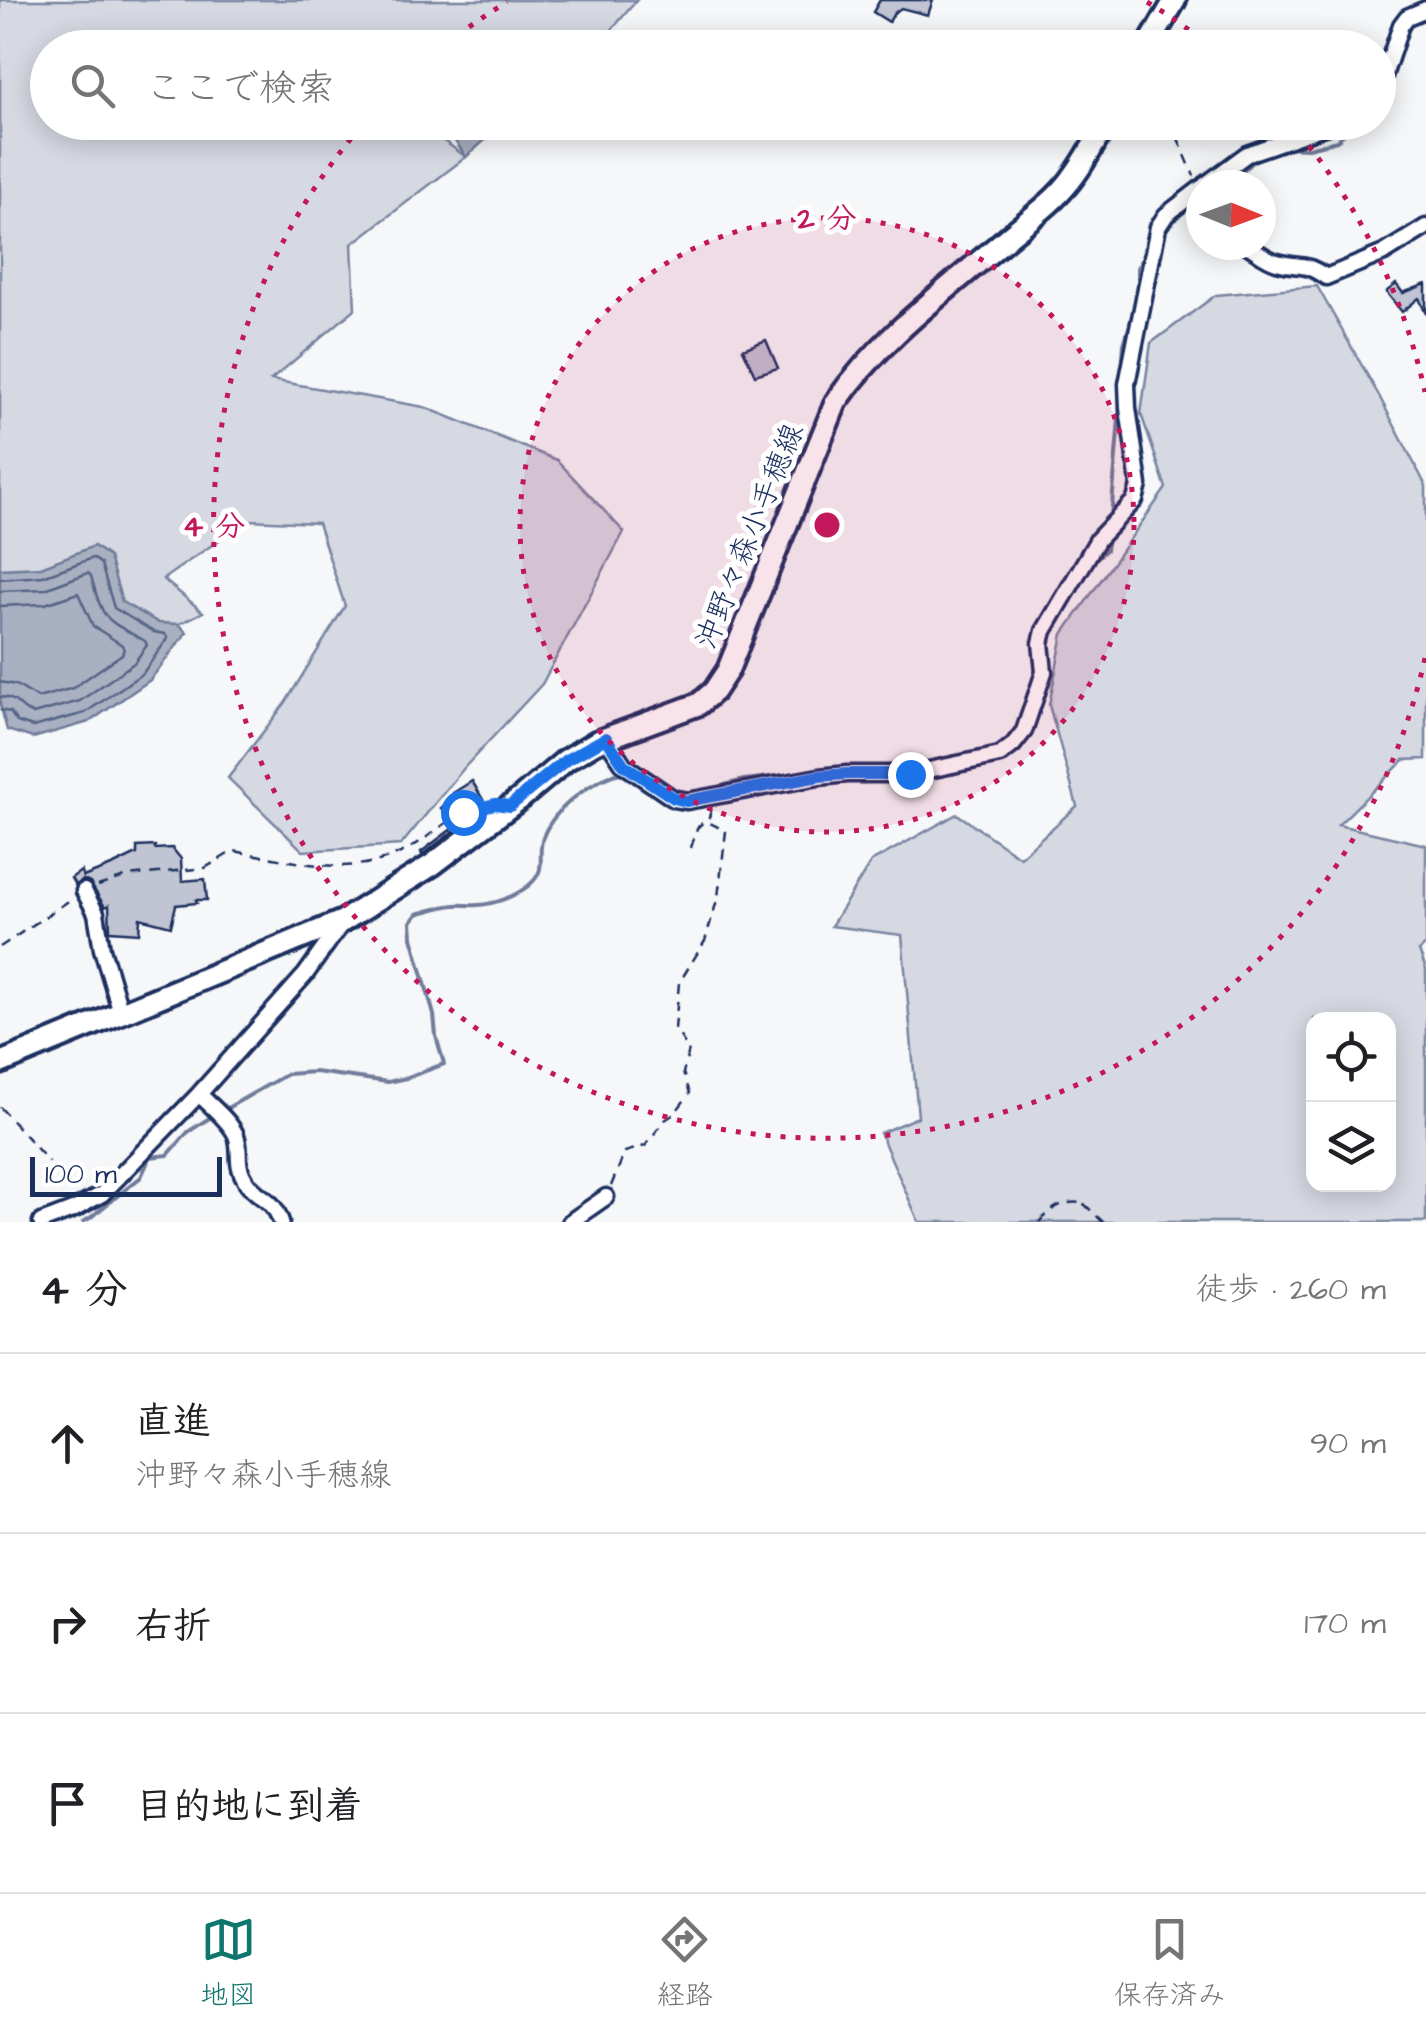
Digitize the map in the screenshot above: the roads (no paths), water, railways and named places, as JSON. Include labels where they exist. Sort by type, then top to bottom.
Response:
[{"type":"main road","points":[[1157,30],[1174,0]]},
{"type":"main road","name":"沖野々森小手穂線","points":[[0,1062],[343,921],[432,865],[566,760],[606,738],[699,704],[728,670],[836,402],[869,360],[1068,184],[1097,140]]},
{"type":"street","points":[[1396,40],[1407,17],[1426,8]]},
{"type":"street","points":[[1226,170],[1247,154],[1287,140]]},
{"type":"street","points":[[606,738],[624,765],[674,798],[686,801],[819,776],[910,774],[1000,756],[1013,746],[1024,731],[1044,672],[1040,643],[1044,631],[1098,539],[1135,500],[1139,485],[1127,384],[1158,226],[1186,201]]},
{"type":"street","points":[[1272,260],[1308,265],[1326,277],[1384,253],[1426,227]]},
{"type":"street","points":[[84,891],[96,913],[121,1013]]},
{"type":"street","points":[[41,1222],[102,1194],[199,1094],[305,975],[343,921]]},
{"type":"street","points":[[199,1094],[230,1126],[237,1138],[238,1168],[249,1186],[275,1206],[280,1222]]},
{"type":"street","points":[[570,1222],[606,1197]]},
{"type":"water","points":[[454,140],[485,140],[466,157]]},
{"type":"water","points":[[94,546],[109,557],[122,602],[159,623],[179,624],[187,632],[150,680],[89,722],[33,738],[7,730],[0,704],[0,569],[41,567]]},
{"type":"waterway","points":[[1284,147],[1308,148],[1338,140]]},
{"type":"waterway","points":[[1244,170],[1257,157]]},
{"type":"waterway","points":[[1162,233],[1186,210]]},
{"type":"waterway","points":[[1138,295],[1138,268],[1146,252]]},
{"type":"waterway","points":[[1122,373],[1124,344],[1136,304]]},
{"type":"waterway","points":[[1111,518],[1121,393]]},
{"type":"waterway","points":[[1093,561],[1106,550],[1108,537]]},
{"type":"waterway","points":[[994,750],[1014,734]]},
{"type":"waterway","points":[[941,774],[965,768]]},
{"type":"waterway","points":[[222,1111],[287,1074],[315,1072],[388,1082],[444,1064],[411,922],[417,914],[450,906],[491,903],[523,890],[538,874],[543,837],[556,815],[589,787],[625,772]]},
{"type":"waterway","points":[[664,784],[695,793],[744,780],[796,774]]},
{"type":"waterway","points":[[83,1222],[141,1177],[150,1157],[168,1155],[188,1132],[214,1115]]}]
